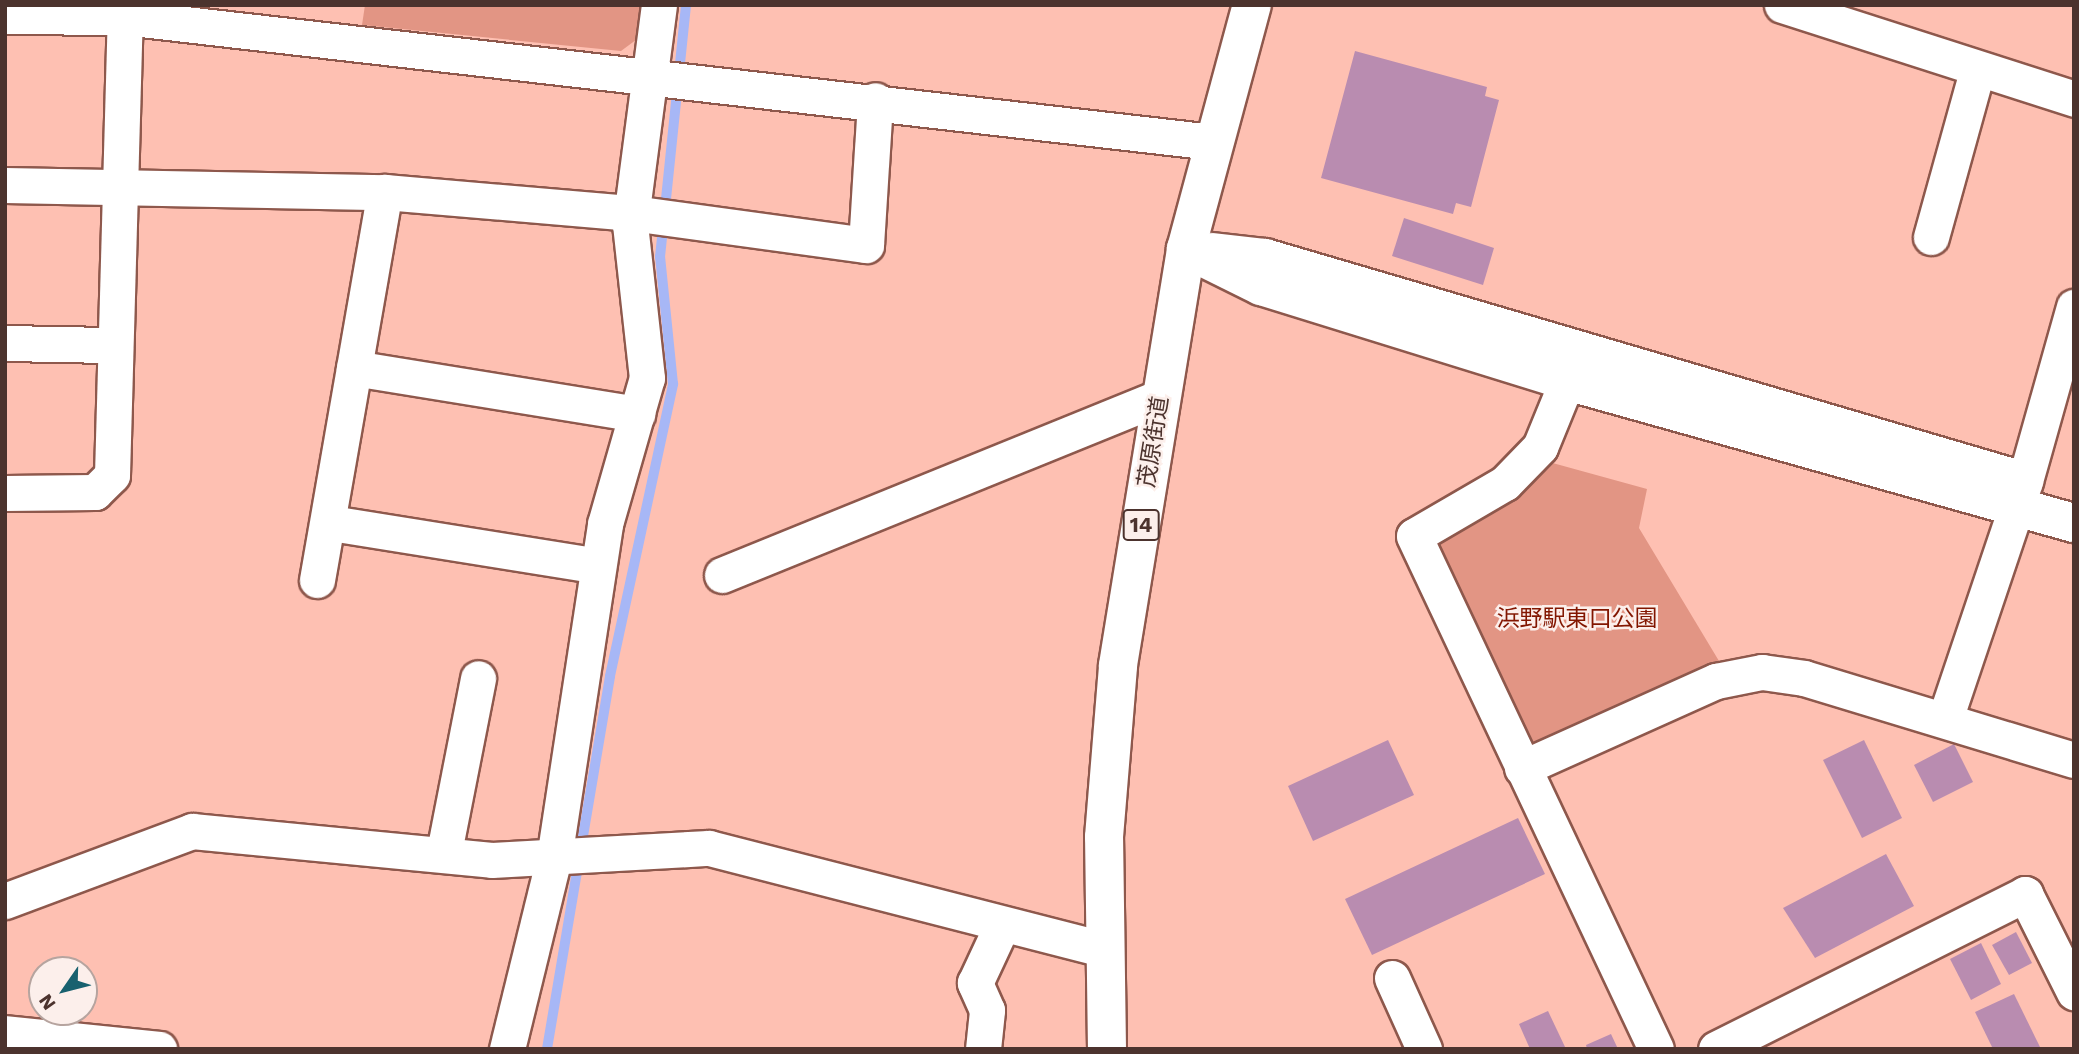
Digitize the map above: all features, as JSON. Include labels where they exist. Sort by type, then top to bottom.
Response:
[{"type":"street","points":[[507,1049],[554,858],[598,566],[647,378],[632,267],[632,213],[647,73],[659,5]]},
{"type":"street","points":[[1782,5],[1977,71],[2074,99]]},
{"type":"street","name":"茂原街道","points":[[1107,1049],[1102,949],[1118,665],[1186,249],[1212,142],[1250,7]]},
{"type":"street","points":[[5,493],[95,492],[112,475],[124,11]]},
{"type":"street","points":[[5,16],[124,11],[1212,142]]},
{"type":"street","points":[[1931,237],[1977,71]]},
{"type":"street","points":[[5,185],[385,192],[632,213],[866,245],[875,100]]},
{"type":"street","points":[[317,580],[331,523],[354,368],[385,192]]},
{"type":"street","points":[[1186,249],[1261,286],[1567,381],[2020,494],[2074,495]]},
{"type":"street","points":[[1186,249],[1265,258],[2020,494],[2074,523]]},
{"type":"street","points":[[1945,719],[2020,494],[2074,307]]},
{"type":"street","points":[[5,344],[114,345]]},
{"type":"street","points":[[354,368],[637,414]]},
{"type":"street","points":[[1567,381],[1532,456],[1505,483],[1414,536],[1656,1049]]},
{"type":"street","points":[[722,575],[1161,397]]},
{"type":"street","points":[[331,523],[598,566]]},
{"type":"street","points":[[1522,768],[1716,681],[1762,672],[1804,678],[2074,760]]},
{"type":"street","points":[[444,852],[478,678]]},
{"type":"street","points":[[5,901],[192,831],[444,852],[492,860],[709,848],[1102,949]]},
{"type":"street","points":[[1716,1049],[2025,894],[2074,992]]},
{"type":"street","points":[[983,1049],[987,1010],[975,984],[1002,925]]},
{"type":"street","points":[[1392,978],[1424,1049]]},
{"type":"street","points":[[5,1033],[159,1049]]},
{"type":"green space","points":[[365,5],[651,5],[648,31],[621,51],[362,25]]},
{"type":"green space","name":"浜野駅東口公園","points":[[1549,462],[1647,489],[1639,528],[1722,666],[1528,752],[1430,540],[1498,507]]},
{"type":"building","points":[[1355,51],[1487,87],[1485,96],[1499,100],[1471,207],[1456,203],[1453,214],[1321,178]]},
{"type":"building","points":[[1404,218],[1494,248],[1483,285],[1392,256]]},
{"type":"building","points":[[1388,740],[1414,795],[1313,841],[1288,786]]},
{"type":"building","points":[[1864,740],[1902,818],[1862,838],[1823,760]]},
{"type":"building","points":[[1954,744],[1973,782],[1933,802],[1914,765]]},
{"type":"building","points":[[1518,818],[1545,874],[1372,955],[1345,899]]},
{"type":"building","points":[[1886,854],[1914,906],[1815,958],[1783,908]]},
{"type":"building","points":[[2016,932],[2032,963],[2009,975],[1992,945]]},
{"type":"building","points":[[1981,943],[2001,984],[1971,1000],[1950,959]]},
{"type":"building","points":[[2014,994],[2041,1049],[1993,1049],[1975,1012]]},
{"type":"building","points":[[1548,1011],[1566,1049],[1530,1049],[1519,1024]]},
{"type":"building","points":[[1611,1034],[1618,1049],[1587,1049],[1586,1045]]},
{"type":"waterway","points":[[547,1049],[610,676],[673,384],[660,257],[686,5]]}]
